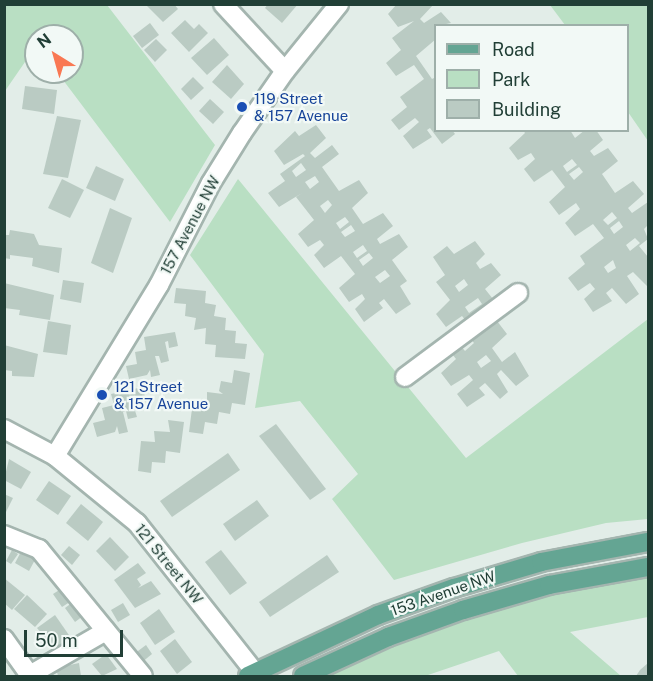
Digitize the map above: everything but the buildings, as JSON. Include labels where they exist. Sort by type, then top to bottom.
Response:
[{"type":"main road","name":"153 Avenue NW","points":[[254,675],[378,615],[454,588],[541,562],[648,542]]},
{"type":"main road","name":"153 Avenue NW","points":[[303,676],[388,638],[463,610],[549,585],[648,567]]},
{"type":"street","points":[[223,4],[285,71]]},
{"type":"street","name":"157 Avenue NW","points":[[55,456],[159,285],[211,183],[285,71],[339,4]]},
{"type":"street","points":[[405,376],[518,293]]},
{"type":"street","name":"121 Street NW","points":[[4,429],[55,456],[137,523],[254,675]]},
{"type":"street","points":[[4,535],[39,549],[143,676]]},
{"type":"street","points":[[4,639],[28,675],[106,631]]},
{"type":"green space","points":[[5,4],[107,5],[215,145],[170,222],[66,84],[84,84],[84,24],[24,24],[24,63],[5,91]]},
{"type":"green space","points":[[550,5],[648,5],[648,141],[629,113],[629,24],[564,24]]},
{"type":"green space","points":[[238,179],[466,458],[648,319],[648,519],[606,523],[522,543],[394,580],[332,499],[358,474],[300,401],[255,408],[264,354],[190,255]]},
{"type":"green space","points":[[648,576],[648,617],[570,632],[621,676],[518,676],[499,651],[425,676],[327,676],[386,649],[472,617],[559,593]]},
{"type":"place","name":"119 Street & 157 Avenue","points":[[242,107]]},
{"type":"place","name":"121 Street & 157 Avenue","points":[[102,395]]}]
